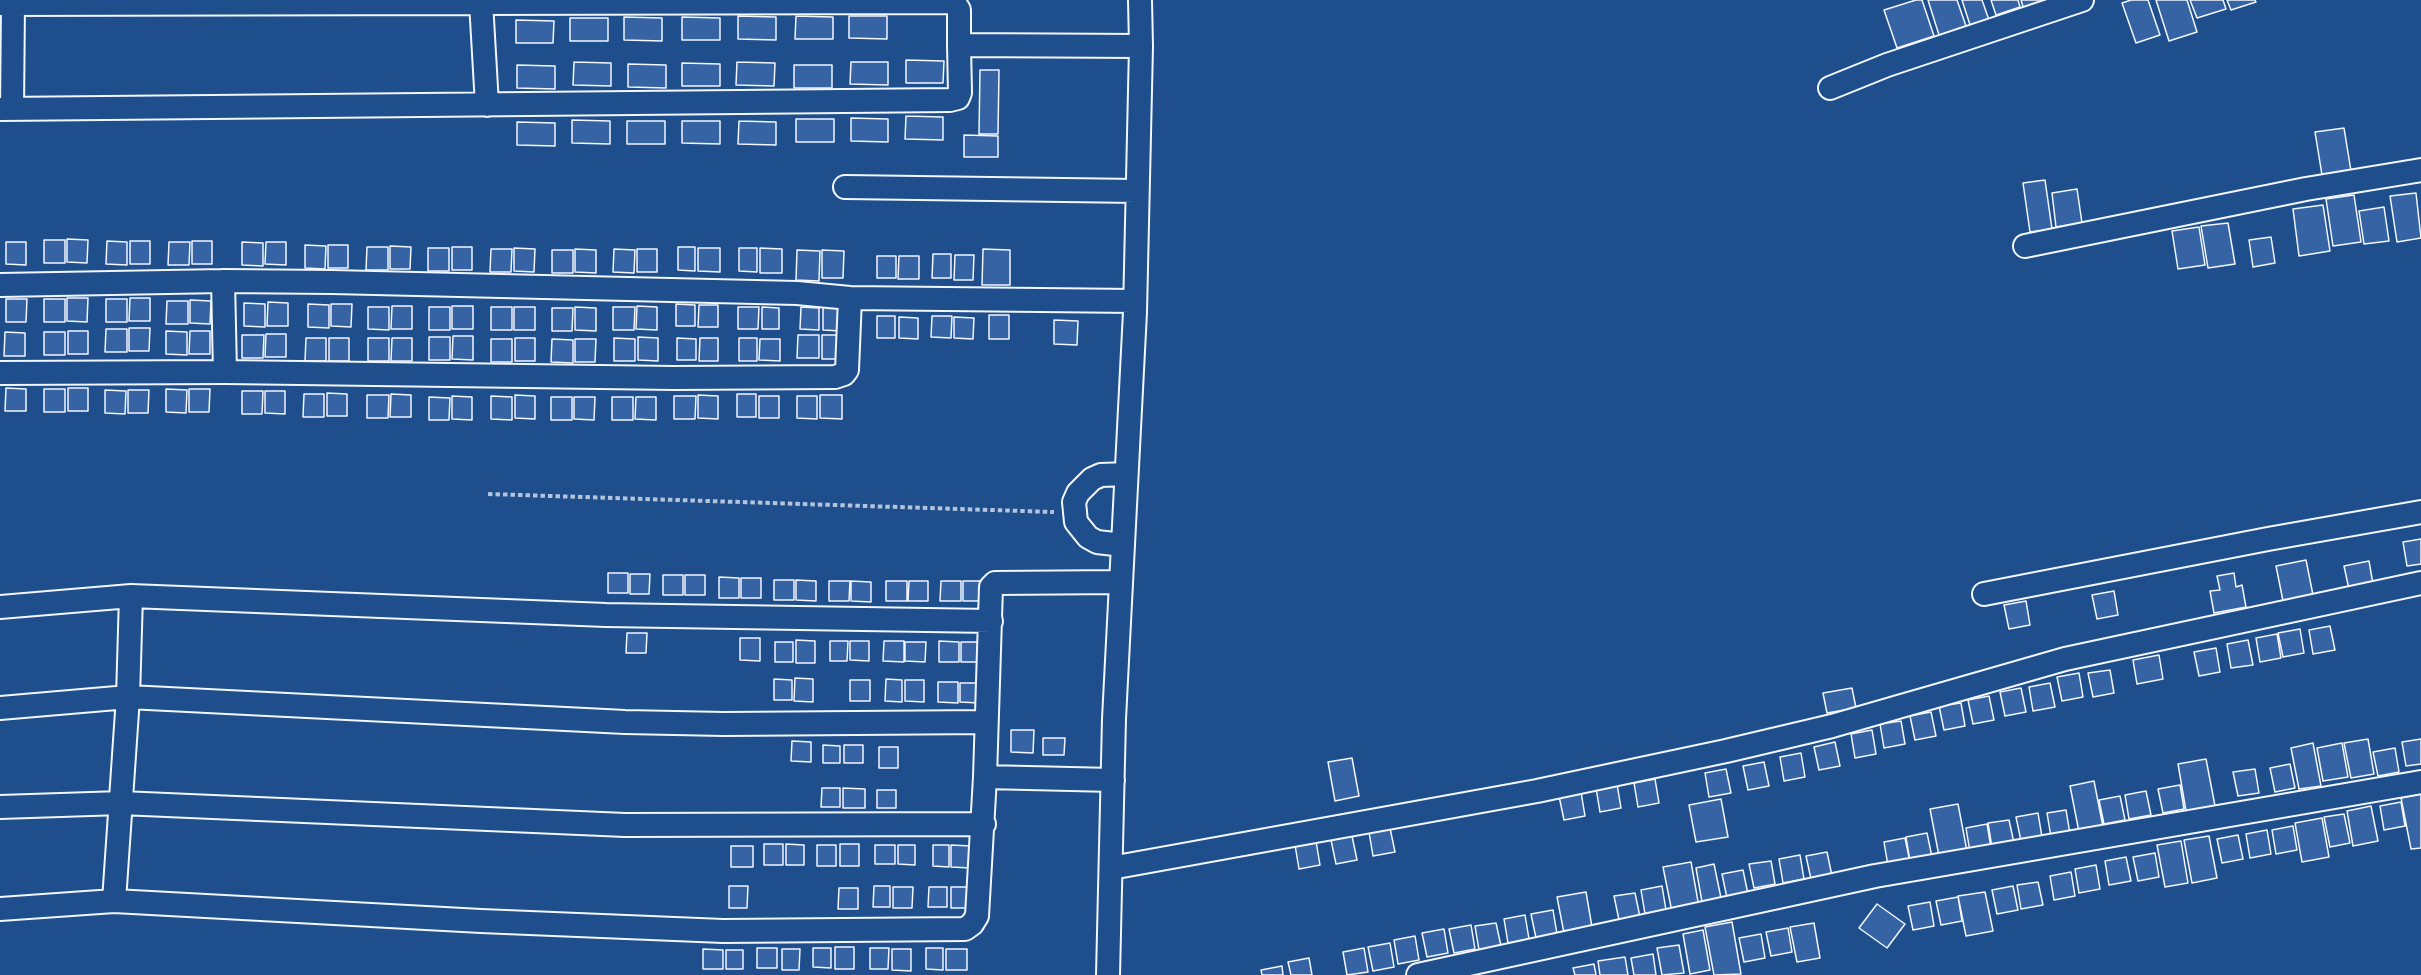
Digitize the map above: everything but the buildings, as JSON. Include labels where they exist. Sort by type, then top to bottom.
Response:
[{"type":"street","points":[[1108,975],[1113,780],[1135,301],[1140,0]]},
{"type":"street","points":[[1830,87],[1887,65],[2082,0]]},
{"type":"street","points":[[481,2],[487,105]]},
{"type":"street","points":[[949,2],[956,5],[958,10],[960,93],[958,98],[950,100],[6,109],[6,4],[949,2]]},
{"type":"street","points":[[959,45],[1141,46]]},
{"type":"street","points":[[2025,246],[2306,189],[2421,170]]},
{"type":"street","points":[[845,187],[1137,191]]},
{"type":"street","points":[[0,285],[222,281],[786,293],[850,298],[1135,301]]},
{"type":"street","points":[[222,281],[225,372]]},
{"type":"street","points":[[0,373],[225,372],[662,378],[835,377],[848,370],[850,298]]},
{"type":"street","points":[[1123,545],[1097,542],[1088,537],[1076,522],[1074,512],[1078,493],[1092,479],[1101,475],[1126,474]]},
{"type":"street","points":[[1984,594],[2421,512]]},
{"type":"street","points":[[0,909],[114,901],[481,921],[723,931],[953,930],[970,926],[977,916],[984,824],[991,588],[994,583],[1121,582]]},
{"type":"street","points":[[1111,868],[1537,791],[1726,751],[1832,726],[2066,659],[2421,583]]},
{"type":"street","points":[[0,607],[131,596],[606,615],[991,621]]},
{"type":"street","points":[[114,901],[128,697],[131,596]]},
{"type":"street","points":[[0,708],[128,697],[624,722],[735,724],[986,722]]},
{"type":"street","points":[[985,777],[1113,780]]},
{"type":"street","points":[[1418,975],[1875,876],[2421,782]]},
{"type":"street","points":[[0,807],[121,803],[625,825],[984,824]]},
{"type":"path","points":[[488,494],[1074,512]]}]
